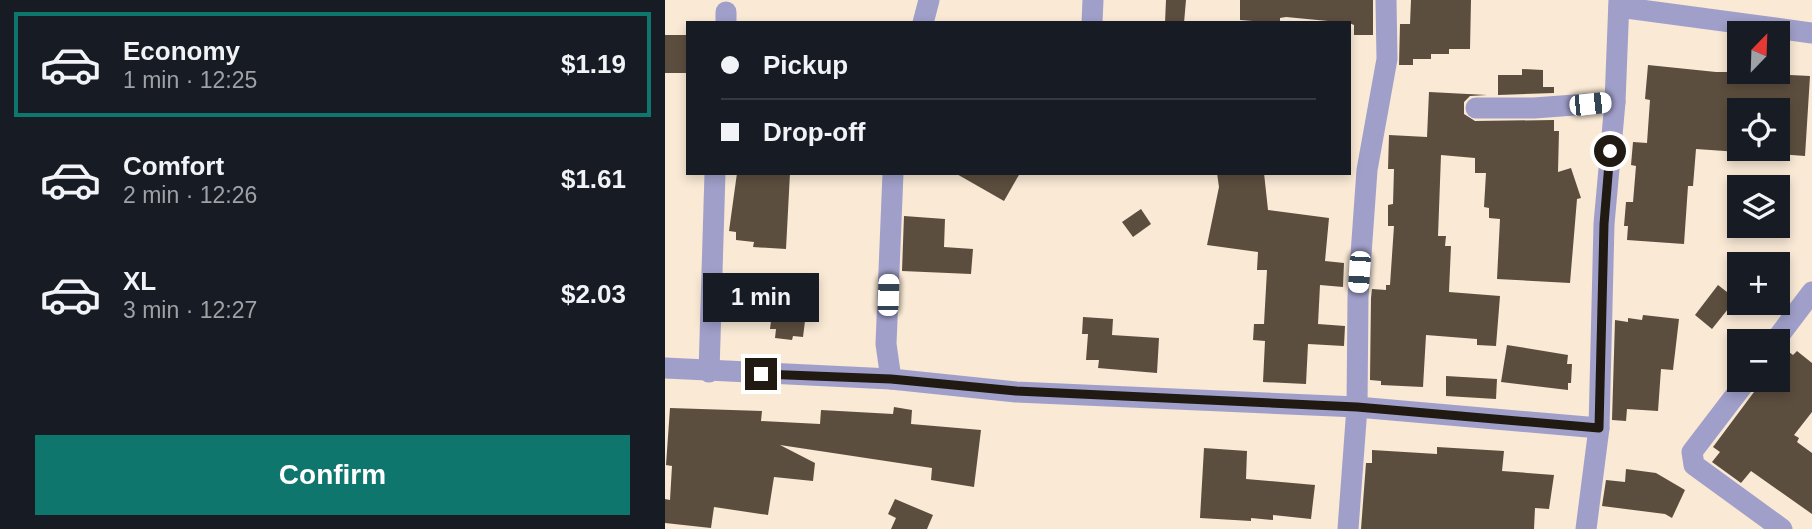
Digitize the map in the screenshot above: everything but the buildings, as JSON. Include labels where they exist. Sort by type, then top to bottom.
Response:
[{"type":"street","points":[[924,21],[929,0]]},
{"type":"street","points":[[1092,21],[1093,0]]},
{"type":"street","points":[[1347,529],[1357,407],[1359,272],[1367,170],[1387,59],[1386,0]]},
{"type":"street","points":[[1586,529],[1599,428],[1604,224],[1615,102],[1619,4],[1812,33]]},
{"type":"street","points":[[1476,108],[1547,108],[1615,102]]},
{"type":"street","points":[[709,372],[715,175]]},
{"type":"street","points":[[891,379],[886,344],[893,175]]},
{"type":"street","points":[[1784,329],[1812,292]]},
{"type":"street","points":[[665,368],[891,379],[1016,391],[1357,407],[1599,428]]},
{"type":"street","points":[[1738,392],[1691,457],[1694,465],[1782,529]]},
{"type":"route","points":[[761,374],[891,379],[1016,391],[1357,407],[1599,428],[1604,224],[1610,151]]}]
